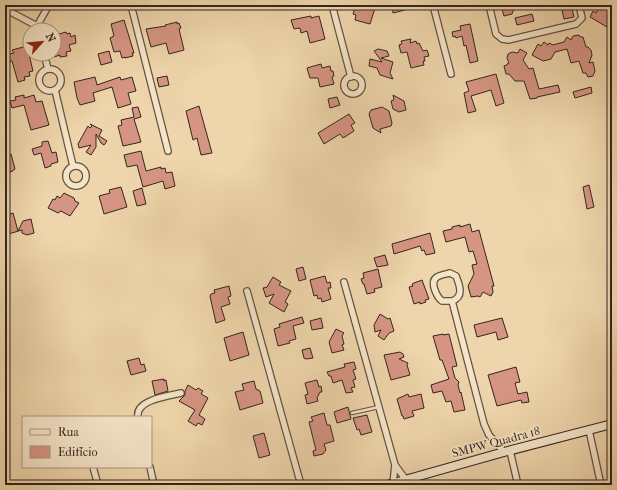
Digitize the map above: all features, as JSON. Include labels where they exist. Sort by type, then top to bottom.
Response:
[{"type":"street","points":[[40,22],[49,5]]},
{"type":"street","points":[[131,5],[168,151]]},
{"type":"street","points":[[332,5],[351,76]]},
{"type":"street","points":[[433,5],[451,74]]},
{"type":"street","points":[[488,5],[496,34],[502,39],[508,40],[576,24],[582,18],[579,5]]},
{"type":"street","points":[[5,9],[27,22]]},
{"type":"street","points":[[46,62],[48,70]]},
{"type":"street","points":[[48,70],[54,70],[59,74],[61,80],[60,86],[49,92],[43,89],[39,78],[42,72],[48,70]]},
{"type":"street","points":[[55,90],[73,166]]},
{"type":"street","points":[[450,273],[456,276],[460,292],[459,297],[452,302],[444,302],[437,295],[434,283],[434,280],[437,277],[450,273]]},
{"type":"street","points":[[344,282],[395,465],[408,481]]},
{"type":"street","points":[[247,291],[301,485]]},
{"type":"street","points":[[452,302],[484,424],[489,435],[507,451],[518,485]]},
{"type":"street","points":[[138,416],[137,412],[139,408],[148,402],[181,393]]},
{"type":"street","name":"SMPW Quadra 18","points":[[390,484],[408,481],[507,451],[612,424]]},
{"type":"street","points":[[589,430],[600,485]]},
{"type":"street","points":[[390,484],[395,465]]},
{"type":"street","points":[[93,468],[98,485]]},
{"type":"street","points":[[150,468],[154,485]]},
{"type":"lane","points":[[352,414],[379,408]]},
{"type":"building","points":[[356,5],[376,5],[370,24],[355,20],[356,15],[353,14]]},
{"type":"building","points":[[392,5],[404,5],[405,10],[393,13]]},
{"type":"building","points":[[501,5],[515,5],[512,14],[504,16]]},
{"type":"building","points":[[571,5],[574,17],[564,19],[561,6]]},
{"type":"building","points":[[600,5],[612,5],[612,30],[590,17],[593,11],[596,13]]},
{"type":"building","points":[[532,14],[534,21],[517,25],[515,18]]},
{"type":"building","points":[[311,16],[311,18],[319,16],[325,39],[310,43],[307,31],[301,33],[300,28],[294,29],[291,20]]},
{"type":"building","points":[[124,20],[134,53],[132,53],[133,56],[122,58],[120,51],[114,52],[110,38],[114,36],[111,24]]},
{"type":"building","points":[[177,22],[181,28],[179,29],[184,50],[169,54],[166,43],[151,47],[146,29],[166,26],[165,25]]},
{"type":"building","points":[[470,24],[478,61],[470,63],[466,45],[464,46],[462,36],[456,38],[455,36],[453,37],[452,32],[461,30],[460,26]]},
{"type":"building","points":[[62,33],[70,33],[71,37],[75,35],[76,43],[69,45],[71,51],[66,52],[67,56],[62,57]]},
{"type":"building","points":[[579,35],[580,37],[583,37],[586,47],[591,50],[592,55],[589,63],[593,62],[595,71],[593,76],[588,77],[586,73],[583,73],[579,61],[571,63],[567,49],[555,52],[551,59],[543,61],[532,55],[538,44],[541,46],[544,42],[548,45],[549,43],[553,45],[564,42],[567,37],[571,40],[573,36]]},
{"type":"building","points":[[411,39],[410,43],[416,41],[417,44],[419,43],[423,51],[427,50],[429,56],[424,57],[424,65],[411,68],[407,52],[401,53],[399,45],[402,44],[401,41]]},
{"type":"building","points":[[22,47],[22,62],[31,62],[33,71],[29,72],[30,76],[24,77],[25,80],[18,82],[12,61],[7,62],[5,55],[14,53],[12,50]]},
{"type":"building","points":[[378,49],[387,51],[389,56],[381,58],[393,62],[390,73],[393,79],[380,75],[377,68],[369,66],[370,59],[382,62],[374,51]]},
{"type":"building","points":[[520,49],[527,53],[523,60],[529,69],[533,68],[539,89],[558,85],[560,92],[530,99],[524,81],[515,81],[509,74],[506,74],[504,66],[509,63],[507,58],[508,54],[512,52],[518,53]]},
{"type":"building","points":[[109,51],[112,62],[101,65],[98,54]]},
{"type":"building","points":[[321,64],[322,68],[330,66],[331,71],[333,71],[334,76],[332,77],[334,84],[320,87],[318,78],[310,78],[307,68]]},
{"type":"building","points":[[496,74],[504,103],[496,106],[491,90],[471,96],[476,111],[468,113],[464,93],[469,91],[466,82]]},
{"type":"building","points":[[167,76],[169,85],[159,87],[157,78]]},
{"type":"building","points":[[95,77],[97,85],[120,77],[121,80],[132,77],[136,91],[128,93],[131,104],[118,108],[112,87],[93,93],[95,101],[80,105],[74,82]]},
{"type":"building","points":[[591,87],[592,93],[575,98],[573,92]]},
{"type":"building","points":[[24,95],[24,98],[34,95],[36,102],[42,101],[49,125],[31,130],[24,105],[12,108],[10,101],[16,100],[15,97]]},
{"type":"building","points":[[393,95],[404,101],[406,110],[399,112],[393,109],[391,101],[394,100]]},
{"type":"building","points":[[337,97],[340,105],[330,108],[328,99]]},
{"type":"building","points":[[199,106],[212,153],[201,155],[197,138],[193,140],[186,111]]},
{"type":"building","points":[[138,107],[141,117],[134,119],[141,142],[123,146],[118,126],[122,125],[121,120],[134,117],[132,108]]},
{"type":"building","points":[[382,107],[389,111],[392,123],[391,126],[380,129],[381,133],[373,128],[369,114],[371,110]]},
{"type":"building","points":[[349,114],[355,123],[351,125],[354,131],[343,138],[340,134],[324,144],[318,133]]},
{"type":"building","points":[[90,124],[102,130],[99,136],[107,141],[104,145],[101,143],[96,134],[96,147],[91,155],[86,152],[91,145],[79,148],[78,144],[88,126],[90,128],[92,126]]},
{"type":"building","points":[[48,141],[52,153],[56,152],[58,162],[45,168],[41,153],[34,155],[32,149],[42,146],[42,142]]},
{"type":"building","points":[[141,151],[146,171],[161,167],[161,169],[165,168],[166,173],[172,172],[175,186],[165,189],[163,181],[143,187],[137,165],[127,167],[124,155]]},
{"type":"building","points":[[11,154],[15,169],[5,173],[5,156]]},
{"type":"building","points":[[589,185],[594,207],[587,209],[583,187]]},
{"type":"building","points":[[121,187],[127,207],[104,214],[99,196],[110,193],[109,190]]},
{"type":"building","points":[[142,188],[146,204],[137,206],[133,191]]},
{"type":"building","points":[[64,193],[74,198],[75,201],[79,203],[70,216],[61,211],[58,213],[48,208],[53,199],[55,200],[57,196],[60,198]]},
{"type":"building","points":[[13,213],[18,231],[23,221],[31,219],[34,233],[27,235],[22,233],[22,230],[5,235],[5,216]]},
{"type":"building","points":[[470,224],[472,232],[479,230],[494,286],[492,286],[493,292],[491,296],[483,292],[480,297],[471,297],[468,286],[474,274],[472,265],[477,264],[473,251],[469,252],[465,237],[446,242],[443,231],[452,229],[452,227],[460,225],[460,227]]},
{"type":"building","points":[[430,233],[435,253],[426,255],[420,246],[394,254],[392,244]]},
{"type":"building","points":[[385,255],[388,265],[377,267],[374,258]]},
{"type":"building","points":[[303,267],[306,279],[299,281],[296,269]]},
{"type":"building","points":[[378,269],[382,287],[374,289],[375,292],[367,294],[361,279],[364,278],[363,273]]},
{"type":"building","points":[[325,276],[327,283],[330,282],[331,288],[328,288],[331,299],[322,302],[321,298],[318,299],[317,295],[314,296],[310,280]]},
{"type":"building","points":[[273,277],[281,282],[279,285],[291,291],[285,302],[288,304],[284,312],[269,303],[274,294],[266,297],[263,288],[267,287]]},
{"type":"building","points":[[422,280],[429,299],[420,304],[420,302],[414,304],[409,287],[413,286],[412,284]]},
{"type":"building","points":[[229,286],[231,296],[228,297],[230,304],[221,307],[225,320],[216,323],[210,296],[211,294],[215,293],[214,290]]},
{"type":"building","points":[[380,314],[388,319],[390,318],[394,331],[389,333],[384,340],[378,336],[381,330],[375,332],[374,325]]},
{"type":"building","points":[[302,317],[304,323],[293,326],[296,339],[289,341],[290,343],[278,346],[274,329],[280,327],[279,324]]},
{"type":"building","points":[[321,318],[323,328],[312,330],[310,321]]},
{"type":"building","points":[[502,318],[508,337],[498,340],[496,332],[477,337],[474,325]]},
{"type":"building","points":[[336,329],[344,333],[342,336],[344,344],[342,345],[344,350],[332,353],[329,342]]},
{"type":"building","points":[[243,332],[249,355],[230,361],[224,338]]},
{"type":"building","points":[[449,334],[457,366],[452,367],[455,378],[459,382],[458,385],[465,410],[454,412],[451,401],[446,402],[442,391],[433,393],[431,385],[449,379],[442,360],[440,360],[433,336]]},
{"type":"building","points":[[310,348],[313,358],[306,359],[304,358],[302,350]]},
{"type":"building","points":[[400,352],[404,357],[399,359],[408,363],[407,365],[410,375],[391,380],[384,355]]},
{"type":"building","points":[[139,358],[141,365],[144,364],[146,371],[131,375],[127,361]]},
{"type":"building","points":[[354,362],[356,369],[353,370],[356,379],[353,380],[355,387],[351,388],[353,392],[346,393],[342,380],[333,383],[331,376],[329,376],[327,372],[345,367],[344,364]]},
{"type":"building","points":[[516,367],[520,382],[515,383],[518,394],[527,392],[529,402],[522,403],[521,400],[497,406],[488,375]]},
{"type":"building","points":[[164,379],[164,381],[166,380],[168,391],[155,395],[152,381]]},
{"type":"building","points":[[317,380],[319,387],[321,386],[322,392],[320,392],[317,398],[318,401],[307,404],[305,395],[308,394],[305,383]]},
{"type":"building","points":[[254,381],[256,389],[260,391],[263,403],[240,410],[235,392],[244,390],[242,384]]},
{"type":"building","points":[[188,385],[196,390],[198,388],[203,391],[201,394],[208,398],[199,415],[205,419],[202,425],[198,423],[196,426],[188,421],[195,410],[179,401],[185,395]]},
{"type":"building","points":[[408,394],[409,397],[421,394],[424,408],[412,411],[414,416],[404,419],[397,399]]},
{"type":"building","points":[[348,407],[351,419],[337,423],[334,412]]},
{"type":"building","points":[[324,413],[327,425],[330,425],[334,441],[324,444],[326,450],[323,454],[314,456],[313,451],[316,450],[309,422],[313,421],[311,417]]},
{"type":"building","points":[[367,415],[372,432],[361,435],[359,429],[357,430],[353,418]]},
{"type":"building","points":[[264,433],[270,455],[259,458],[253,436]]}]
